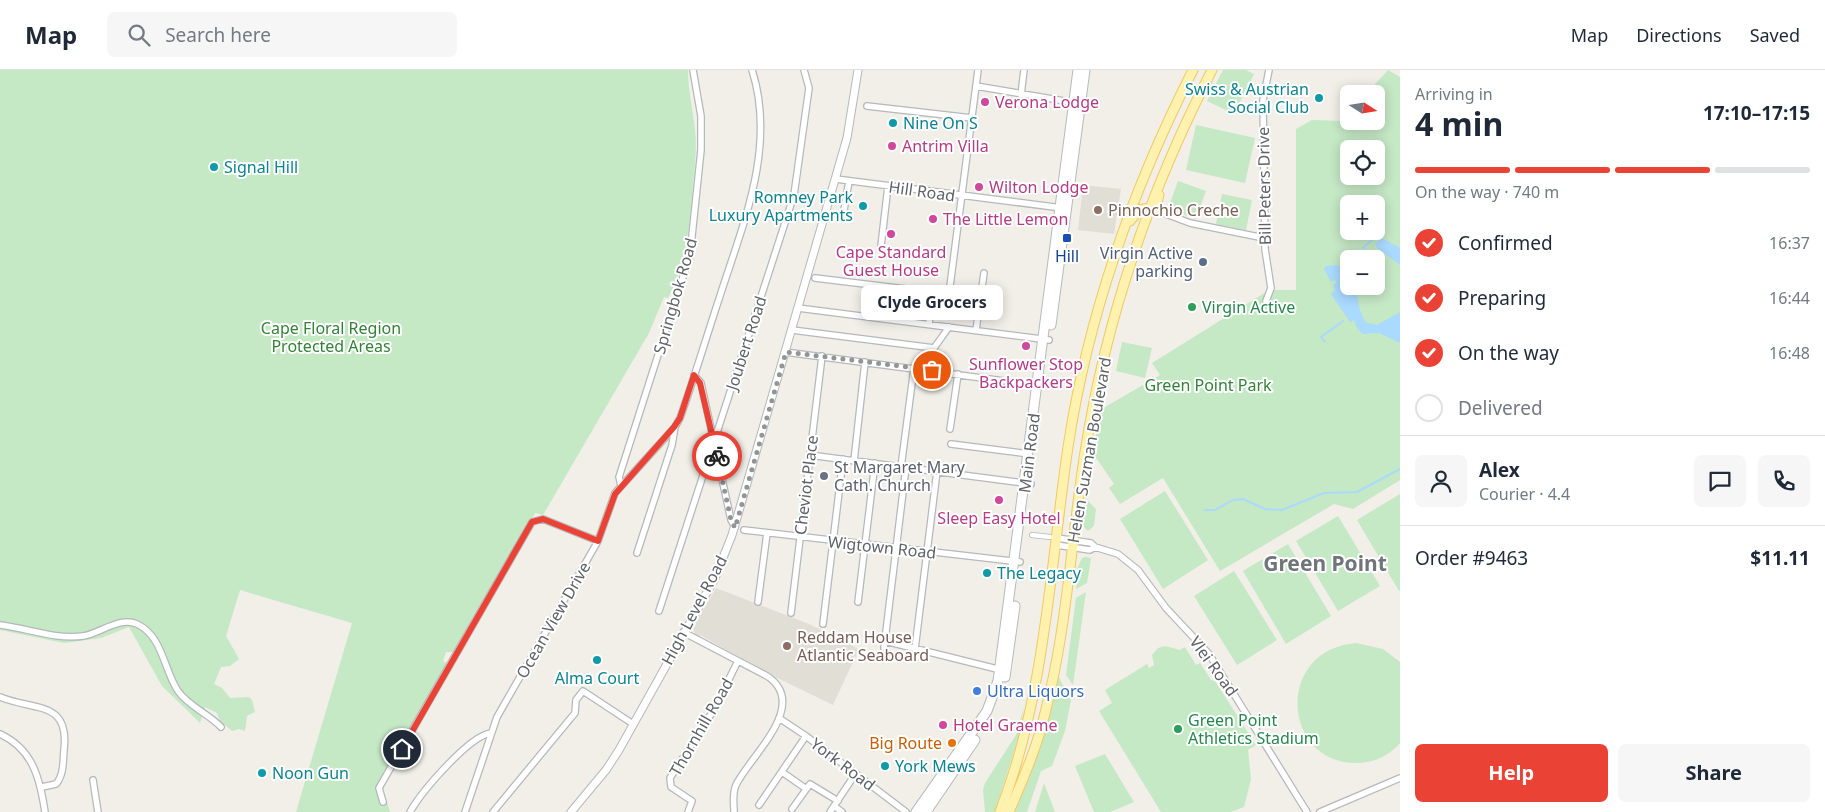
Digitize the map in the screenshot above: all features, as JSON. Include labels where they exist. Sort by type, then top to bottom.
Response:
[{"type":"main road","name":"Main Road","points":[[926,812],[988,720],[999,699],[1006,672],[1040,386],[1077,104],[1078,70]]},
{"type":"main road","name":"Main Road","points":[[1077,104],[1085,70]]},
{"type":"main road","name":"Helen Suzman Boulevard","points":[[1000,812],[1014,772],[1032,694],[1077,399],[1106,287],[1125,227],[1148,167],[1193,70]]},
{"type":"main road","name":"Helen Suzman Boulevard","points":[[1009,812],[1035,749],[1045,715],[1056,661],[1085,452],[1099,376],[1120,298],[1144,221],[1173,150],[1212,70]]},
{"type":"main road","points":[[1160,211],[1157,200],[1170,168],[1173,150]]},
{"type":"main road","points":[[1106,287],[1132,217],[1143,208],[1150,208]]},
{"type":"main road","name":"Main Road","points":[[1028,483],[1029,454],[1040,386]]},
{"type":"main road","name":"Main Road","points":[[916,812],[986,711],[995,693],[1018,562]]},
{"type":"street","name":"Springbok Road","points":[[621,486],[619,477],[691,246],[701,133],[698,94],[693,70]]},
{"type":"street","name":"Ocean View Drive","points":[[465,812],[498,717],[598,541],[612,499],[680,418],[755,187],[760,135],[757,88],[752,70]]},
{"type":"street","name":"Joubert Road","points":[[659,611],[794,195],[808,88],[804,70]]},
{"type":"street","name":"High Level Road","points":[[571,812],[606,770],[633,724],[714,578],[735,528],[836,179],[851,123],[858,70]]},
{"type":"street","points":[[949,294],[978,70]]},
{"type":"street","points":[[1021,95],[1024,70]]},
{"type":"street","name":"Bill Peters Drive","points":[[1266,301],[1271,288],[1264,238],[1263,94],[1269,70]]},
{"type":"street","points":[[976,86],[1077,104]]},
{"type":"street","points":[[867,106],[972,118]]},
{"type":"street","name":"Hill Road","points":[[836,179],[1064,208]]},
{"type":"street","points":[[844,210],[849,181]]},
{"type":"street","points":[[881,246],[888,186]]},
{"type":"street","points":[[1150,208],[1171,217]]},
{"type":"street","points":[[1144,221],[1154,214],[1212,229],[1264,238]]},
{"type":"street","points":[[976,330],[984,273]]},
{"type":"street","points":[[815,278],[980,298]]},
{"type":"street","points":[[929,324],[933,292]]},
{"type":"street","points":[[798,308],[1046,339]]},
{"type":"street","points":[[932,370],[934,348],[949,327]]},
{"type":"street","points":[[792,330],[934,348]]},
{"type":"street","points":[[786,352],[932,370],[1040,386]]},
{"type":"street","name":"Cheviot Place","points":[[791,613],[822,356]]},
{"type":"street","points":[[854,460],[865,362]]},
{"type":"street","points":[[884,648],[914,368]]},
{"type":"street","points":[[950,429],[958,374]]},
{"type":"street","points":[[694,375],[700,383],[731,520],[735,528]]},
{"type":"street","points":[[637,553],[672,445],[674,427]]},
{"type":"street","points":[[950,444],[1029,454]]},
{"type":"street","points":[[817,456],[1028,483]]},
{"type":"street","points":[[823,624],[843,459]]},
{"type":"street","points":[[858,602],[875,464]]},
{"type":"street","points":[[915,649],[937,471]]},
{"type":"street","points":[[383,802],[379,788],[532,522],[543,519],[598,541]]},
{"type":"street","name":"Wigtown Road","points":[[744,530],[1018,562]]},
{"type":"street","points":[[758,602],[767,533]]},
{"type":"street","points":[[1032,535],[1054,540]]},
{"type":"street","name":"Vlei Road","points":[[1054,540],[1073,544],[1091,543],[1095,547],[1118,554],[1134,566],[1166,608],[1203,645],[1307,812]]},
{"type":"street","points":[[0,625],[71,637],[96,633],[126,622],[137,624],[146,631],[157,645],[178,691],[222,727]]},
{"type":"street","points":[[683,632],[770,679],[779,688],[782,697],[779,718],[768,739],[735,786],[734,812]]},
{"type":"street","points":[[885,641],[1000,670]]},
{"type":"street","name":"Thornhill Road","points":[[688,812],[692,802],[671,787],[670,778],[713,711],[738,661]]},
{"type":"street","points":[[493,812],[576,713],[576,700],[583,691],[633,724]]},
{"type":"street","points":[[0,697],[50,711],[63,724],[65,740],[61,777],[56,784],[42,788]]},
{"type":"street","name":"York Road","points":[[779,718],[856,773],[906,812]]},
{"type":"street","points":[[410,812],[436,777],[454,759],[480,736],[491,733]]},
{"type":"street","points":[[0,734],[16,743],[26,752],[33,763],[42,788],[45,812]]},
{"type":"street","points":[[760,805],[806,736]]},
{"type":"street","points":[[782,772],[836,804],[842,812]]},
{"type":"street","points":[[830,812],[856,773]]},
{"type":"street","points":[[1320,812],[1400,778]]},
{"type":"street","points":[[93,780],[98,812]]},
{"type":"street","points":[[792,809],[807,786]]},
{"type":"shaded area","name":"Pinnochio Creche","points":[[1083,185],[1121,189],[1114,234],[1078,230]]},
{"type":"shaded area","name":"Reddam House Atlantic Seaboard","points":[[716,588],[809,624],[859,649],[833,705],[767,673],[700,635],[699,637],[695,634],[693,628]]},
{"type":"green space","name":"Cape Floral Region Protected Areas","points":[[0,70],[688,70],[696,157],[686,242],[674,284],[668,298],[664,297],[649,333],[543,515],[535,513],[473,616],[455,652],[446,652],[443,661],[447,664],[381,782],[390,812],[296,812],[352,623],[240,590],[226,636],[239,659],[230,666],[221,667],[214,684],[222,688],[230,698],[249,697],[252,700],[255,712],[247,716],[245,731],[239,729],[232,731],[220,721],[217,713],[205,707],[200,723],[162,686],[129,627],[101,638],[64,643],[0,630]]},
{"type":"green space","points":[[1223,70],[1246,70],[1254,74],[1234,114],[1207,101]]},
{"type":"green space","name":"Green Point Park","points":[[1388,70],[1400,77],[1400,480],[1353,509],[1334,504],[1220,571],[1163,478],[1120,504],[1109,488],[1114,484],[1097,459],[1092,458],[1100,410],[1160,375],[1152,363],[1266,292],[1271,295],[1274,290],[1296,290],[1296,129],[1312,120],[1340,121],[1340,130],[1385,130],[1385,85],[1374,85]]},
{"type":"green space","points":[[1196,125],[1255,138],[1245,183],[1186,170]]},
{"type":"green space","points":[[1178,181],[1206,191],[1196,219],[1168,209]]},
{"type":"green space","points":[[1222,194],[1252,200],[1246,230],[1216,224]]},
{"type":"green space","points":[[1122,342],[1152,348],[1145,378],[1116,371]]},
{"type":"green space","points":[[1165,491],[1208,560],[1163,589],[1120,519]]},
{"type":"green space","points":[[1400,494],[1400,590],[1399,591],[1357,520]]},
{"type":"green space","points":[[1086,499],[1096,509],[1094,526],[1088,531],[1082,525]]},
{"type":"green space","points":[[1338,516],[1380,586],[1338,611],[1296,541]]},
{"type":"green space","points":[[1288,544],[1331,616],[1286,644],[1243,571]]},
{"type":"green space","points":[[1082,558],[1091,558],[1087,583],[1076,589],[1077,569]]},
{"type":"green space","points":[[1234,571],[1277,640],[1237,665],[1194,596]]},
{"type":"green space","points":[[1086,592],[1073,685],[1066,675],[1076,598]]},
{"type":"green space","points":[[1356,643],[1383,649],[1400,662],[1400,743],[1382,757],[1360,763],[1334,759],[1315,747],[1303,729],[1298,707],[1300,685],[1311,665],[1329,650]]},
{"type":"green space","name":"Green Point Athletics Stadium","points":[[1165,646],[1180,650],[1185,647],[1196,665],[1200,663],[1211,680],[1215,681],[1256,745],[1248,750],[1251,779],[1244,807],[1231,812],[1161,812],[1099,711],[1112,703],[1105,690],[1147,664],[1149,668],[1154,665],[1152,655],[1158,648]]},
{"type":"green space","points":[[1057,674],[1071,700],[1065,731],[1052,766],[1041,771],[1027,812],[1014,812],[1046,730]]},
{"type":"green space","points":[[1024,707],[1019,736],[995,812],[985,812],[983,790],[985,783],[1016,735]]},
{"type":"green space","points":[[1105,754],[1134,802],[1110,812],[1094,812],[1075,766]]},
{"type":"green space","points":[[1044,783],[1055,812],[1035,812]]},
{"type":"water","points":[[1380,240],[1385,240],[1400,248],[1400,265],[1385,254],[1385,250],[1380,250],[1375,244]]},
{"type":"water","points":[[1326,266],[1340,266],[1340,295],[1357,295],[1365,322],[1377,325],[1400,312],[1400,343],[1379,333],[1363,334],[1357,328],[1354,320],[1350,322],[1331,294],[1335,290],[1333,285],[1337,282],[1334,280],[1331,282],[1324,269]]},
{"type":"waterway","points":[[1363,248],[1372,240]]},
{"type":"waterway","points":[[1325,342],[1321,337],[1343,321]]},
{"type":"waterway","points":[[1205,510],[1215,510],[1233,500],[1243,499],[1265,509],[1282,510],[1324,493],[1357,492],[1400,469]]},
{"type":"way so far","points":[[717,456],[731,520],[735,528],[786,352],[932,370]]},
{"type":"place","name":"Swiss & Austrian Social Club","points":[[1319,98]]},
{"type":"place","name":"Verona Lodge","points":[[985,102]]},
{"type":"place","name":"Nine On S","points":[[893,123]]},
{"type":"place","name":"Antrim Villa","points":[[892,146]]},
{"type":"place","name":"Signal Hill","points":[[214,167]]},
{"type":"place","name":"Wilton Lodge","points":[[979,187]]},
{"type":"place","name":"Romney Park Luxury Apartments","points":[[863,206]]},
{"type":"place","name":"Pinnochio Creche","points":[[1098,210]]},
{"type":"place","name":"The Little Lemon","points":[[933,219]]},
{"type":"place","name":"Cape Standard Guest House","points":[[891,234]]},
{"type":"place","name":"Hill","points":[[1067,238]]},
{"type":"place","name":"Virgin Active parking","points":[[1203,262]]},
{"type":"place","name":"Virgin Active","points":[[1192,307]]},
{"type":"place","name":"Sunflower Stop Backpackers","points":[[1026,346]]},
{"type":"place","name":"Clyde Grocers","points":[[932,370]]},
{"type":"place","name":"St Margaret Mary Cath. Church","points":[[824,476]]},
{"type":"place","name":"Sleep Easy Hotel","points":[[999,500]]},
{"type":"place","name":"The Legacy","points":[[987,573]]},
{"type":"place","name":"Reddam House Atlantic Seaboard","points":[[787,646]]},
{"type":"place","name":"Alma Court","points":[[597,660]]},
{"type":"place","name":"Ultra Liquors","points":[[977,691]]},
{"type":"place","name":"Hotel Graeme","points":[[943,725]]},
{"type":"place","name":"Green Point Athletics Stadium","points":[[1178,729]]},
{"type":"place","name":"Big Route","points":[[952,743]]},
{"type":"place","name":"York Mews","points":[[885,766]]},
{"type":"place","name":"Noon Gun","points":[[262,773]]},
{"type":"district","name":"Green Point","points":[[1325,563]]},
{"type":"route","points":[[402,749],[532,522],[543,519],[598,541],[615,494],[680,418],[694,375],[700,383],[717,456]]}]
